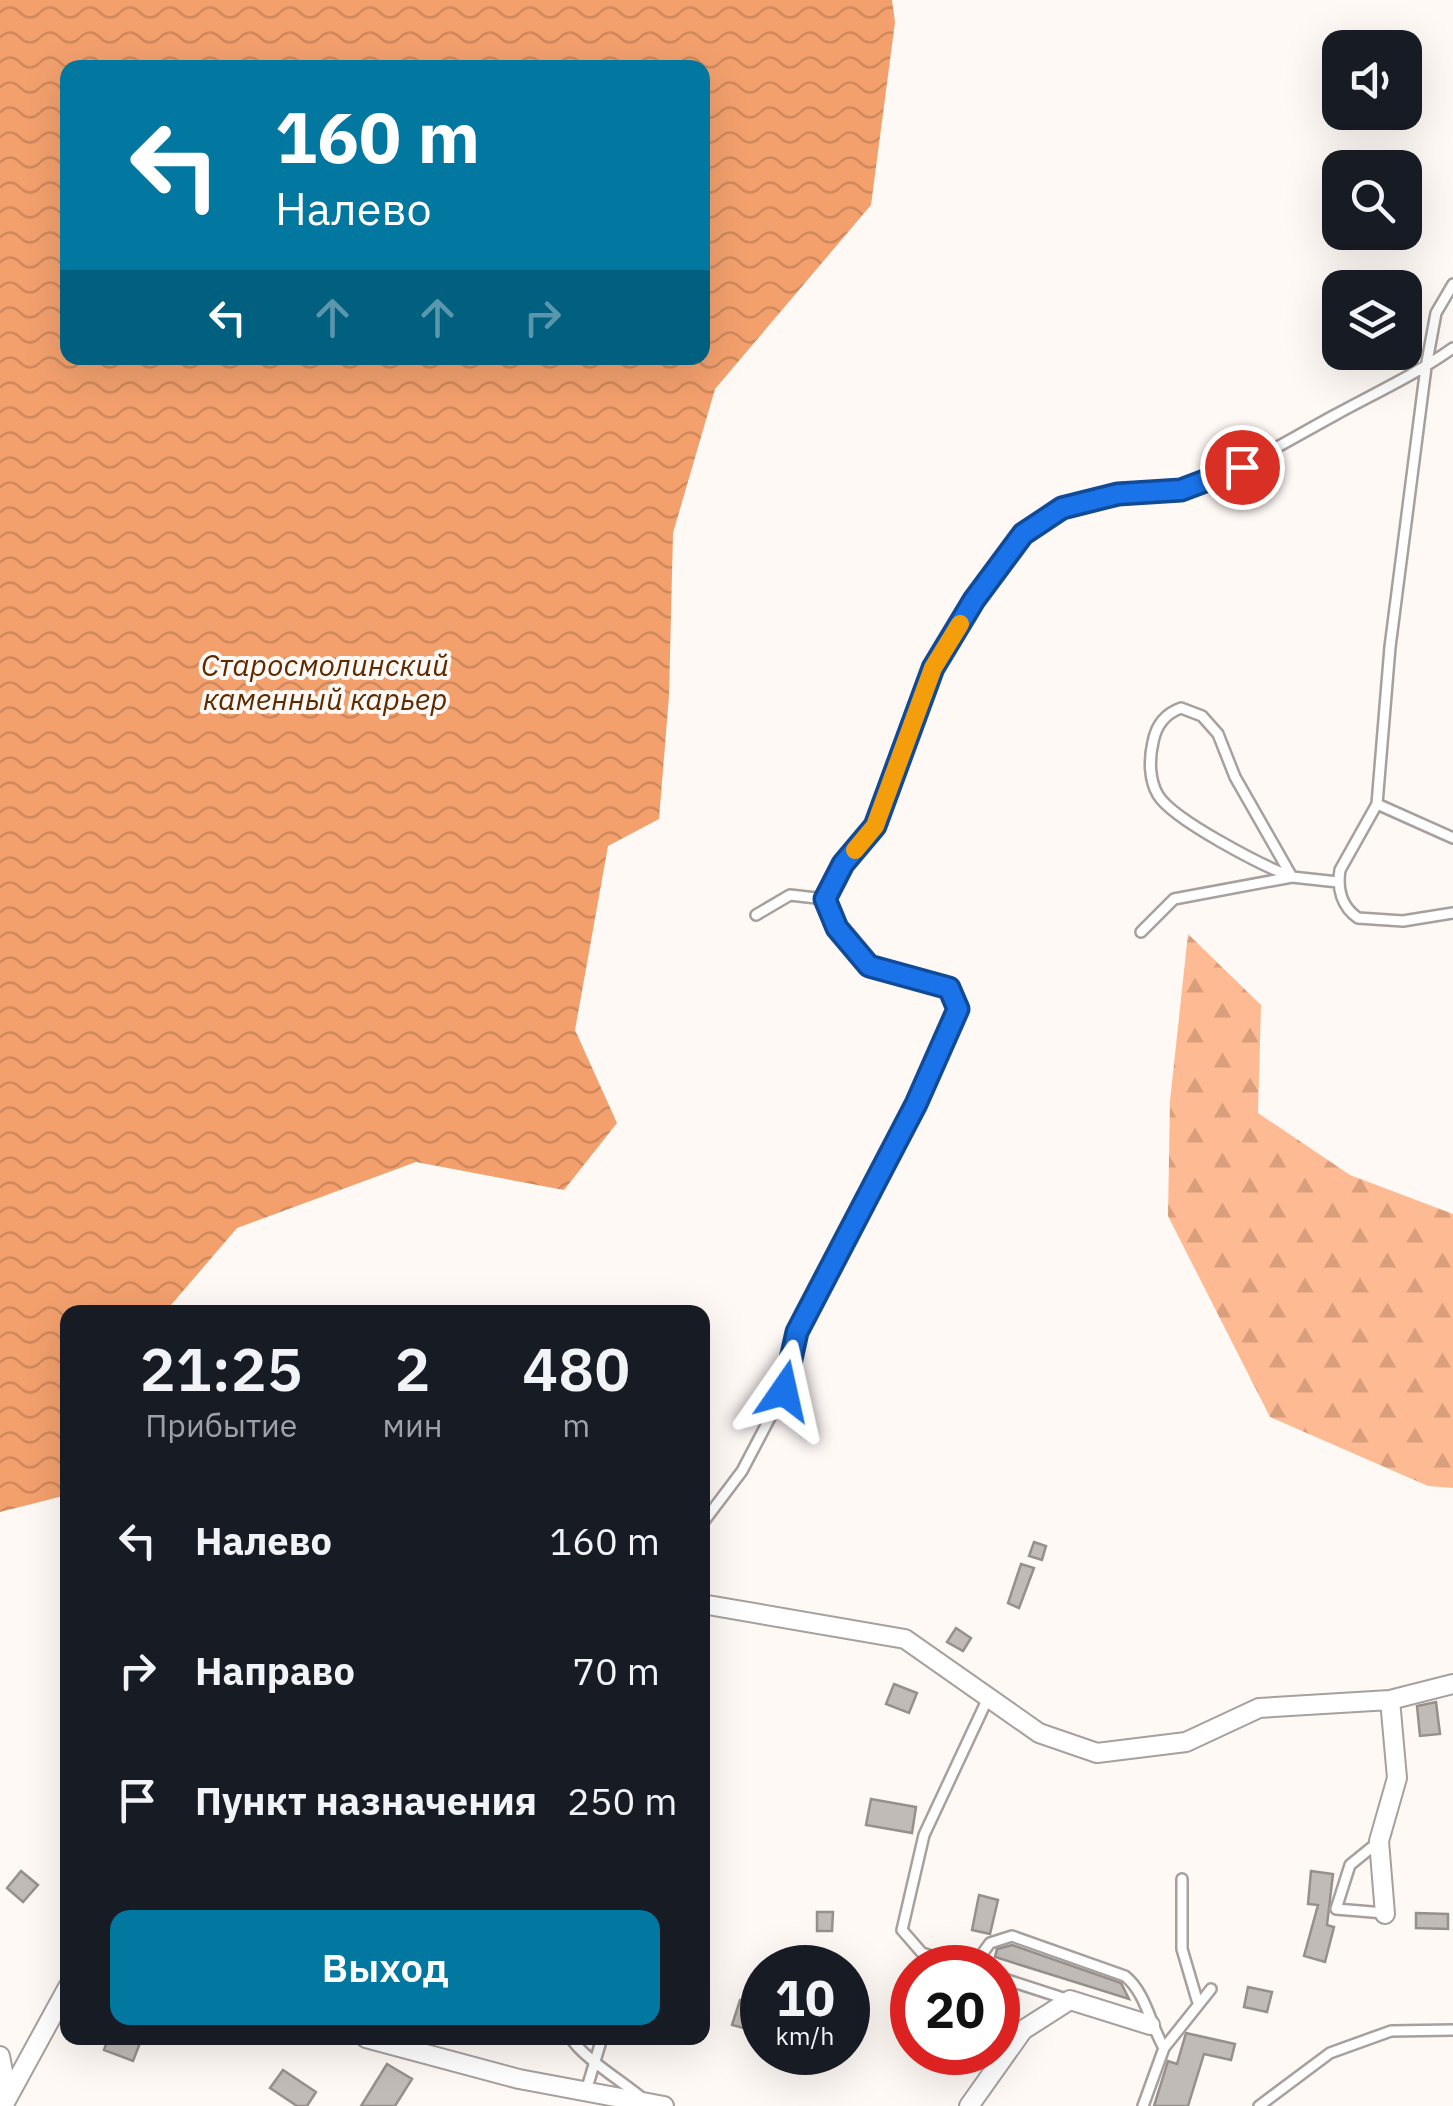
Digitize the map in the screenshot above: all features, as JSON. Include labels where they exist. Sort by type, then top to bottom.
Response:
[{"type":"street","points":[[710,1605],[905,1639],[1038,1734],[1097,1753],[1186,1742],[1258,1708],[1390,1700],[1453,1684]]},
{"type":"street","points":[[1385,1914],[1379,1841],[1397,1778],[1390,1700]]},
{"type":"street","points":[[968,2106],[1023,2030],[1070,2000],[1150,2025]]},
{"type":"street","points":[[6,2101],[60,2002]]},
{"type":"street","points":[[392,2045],[519,2079],[656,2104]]},
{"type":"street","points":[[0,2056],[6,2101]]},
{"type":"lane","points":[[1453,284],[1436,313],[1426,367],[1390,647],[1377,804],[1340,870],[1338,882],[1344,903],[1358,918],[1404,922],[1453,913]]},
{"type":"lane","points":[[710,1513],[742,1471],[784,1391],[797,1332],[925,1086],[958,1009],[949,988],[869,966],[837,928],[825,899],[843,864],[875,826],[933,668],[974,600],[1032,526],[1062,508],[1118,494],[1181,490],[1242,467],[1426,367],[1453,348]]},
{"type":"lane","points":[[1292,877],[1234,777],[1218,734],[1192,710],[1170,712],[1156,728],[1148,762],[1158,795],[1172,810],[1265,866],[1292,877],[1338,882]]},
{"type":"lane","points":[[1377,804],[1453,838]]},
{"type":"lane","points":[[1140,932],[1174,900],[1292,877]]},
{"type":"lane","points":[[756,915],[762,907],[790,895],[825,899]]},
{"type":"lane","points":[[914,1945],[902,1930],[924,1835],[988,1698]]},
{"type":"lane","points":[[1379,1841],[1350,1865],[1336,1909],[1385,1914]]},
{"type":"lane","points":[[1182,1879],[1182,1950],[1198,2000]]},
{"type":"lane","points":[[988,1945],[1012,1936],[1126,1976],[1139,1987],[1150,2025],[1164,2048]]},
{"type":"lane","points":[[1020,1984],[1070,2000]]},
{"type":"lane","points":[[1144,2106],[1164,2048],[1198,2000],[1210,1990]]},
{"type":"lane","points":[[1259,2106],[1330,2054],[1391,2031],[1453,2030]]},
{"type":"lane","points":[[574,2045],[656,2104]]},
{"type":"lane","points":[[586,2091],[600,2045]]},
{"type":"green space","points":[[1188,934],[1261,1005],[1258,1113],[1350,1175],[1453,1214],[1453,1488],[1428,1486],[1270,1417],[1168,1216],[1170,1101]]},
{"type":"water","name":"Старосмолинский каменный карьер","points":[[0,0],[892,0],[895,22],[871,205],[715,389],[673,533],[669,696],[659,819],[608,846],[575,1030],[617,1123],[564,1190],[416,1162],[237,1228],[171,1305],[60,1305],[60,1497],[0,1512]]},
{"type":"building","points":[[1034,1542],[1046,1546],[1042,1560],[1029,1556]]},
{"type":"building","points":[[1021,1564],[1034,1568],[1019,1608],[1008,1603]]},
{"type":"building","points":[[956,1628],[971,1638],[963,1651],[947,1642]]},
{"type":"building","points":[[894,1684],[917,1693],[909,1713],[886,1704]]},
{"type":"building","points":[[1436,1702],[1440,1734],[1420,1736],[1417,1706]]},
{"type":"building","points":[[871,1799],[916,1807],[912,1833],[866,1825]]},
{"type":"building","points":[[21,1871],[38,1885],[23,1902],[7,1888]]},
{"type":"building","points":[[1311,1871],[1333,1874],[1327,1925],[1334,1927],[1325,1962],[1304,1956],[1318,1905],[1308,1904]]},
{"type":"building","points":[[979,1895],[998,1900],[990,1934],[972,1930]]},
{"type":"building","points":[[817,1912],[833,1912],[832,1931],[817,1931]]},
{"type":"building","points":[[1416,1913],[1448,1914],[1448,1929],[1416,1928]]},
{"type":"building","points":[[1020,1948],[1121,1983],[1129,1999],[1020,1965]]},
{"type":"building","points":[[1248,1987],[1272,1992],[1267,2012],[1244,2007]]},
{"type":"building","points":[[740,2000],[740,2027],[732,2025]]},
{"type":"building","points":[[1186,2033],[1235,2044],[1231,2060],[1204,2054],[1188,2106],[1154,2106],[1168,2061],[1177,2064]]},
{"type":"building","points":[[106,2045],[139,2045],[133,2061],[104,2050]]},
{"type":"building","points":[[387,2064],[412,2079],[395,2106],[361,2106]]},
{"type":"building","points":[[283,2070],[316,2092],[307,2106],[297,2106],[270,2088]]},
{"type":"slow traffic","points":[[855,850],[875,826],[892,789],[933,668],[960,624]]},
{"type":"route","points":[[784,1391],[786,1367],[797,1332],[827,1282],[934,1068],[958,1009],[949,988],[869,966],[837,928],[825,899],[843,864],[875,826],[892,789],[933,668],[974,600],[1023,534],[1041,518],[1062,508],[1118,494],[1181,490],[1242,467]]}]
